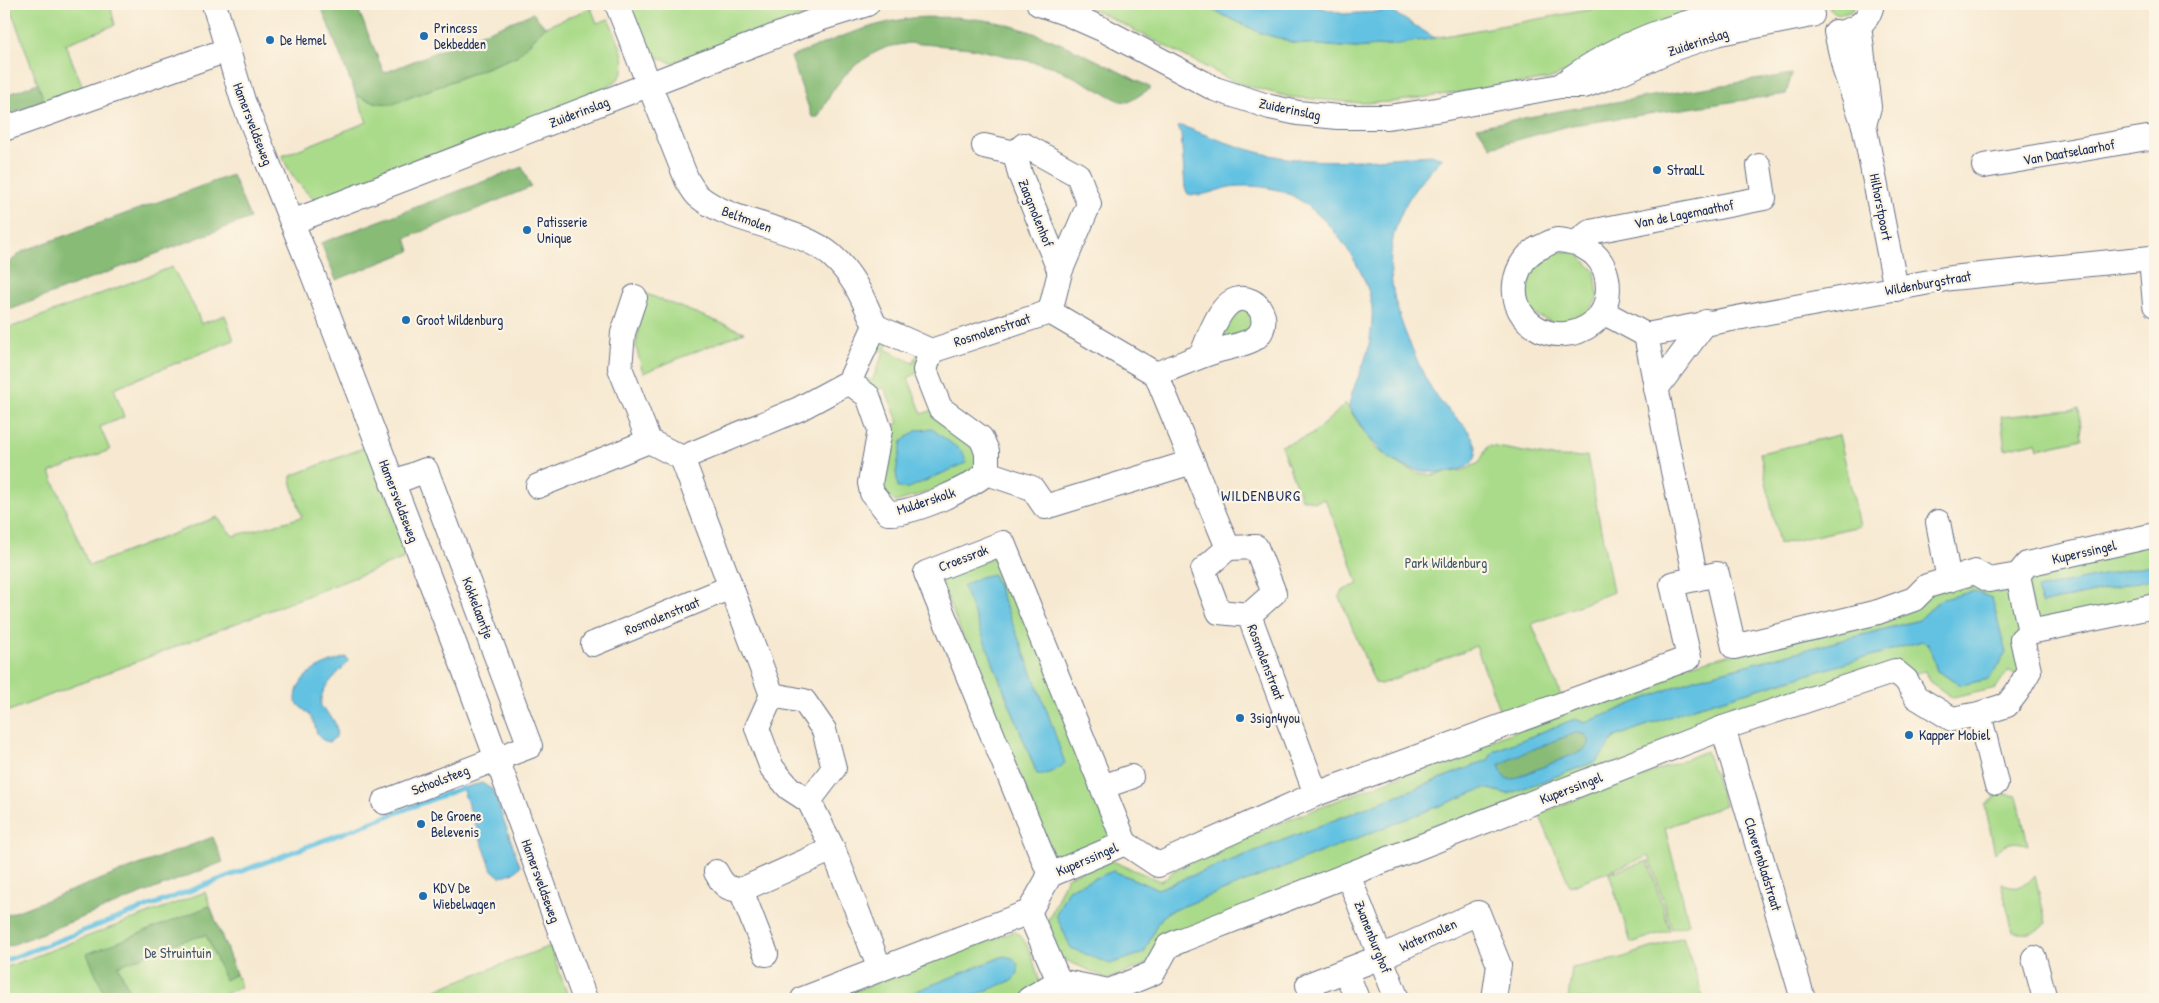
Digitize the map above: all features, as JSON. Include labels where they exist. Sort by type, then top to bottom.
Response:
[{"type":"street","name":"Hamersveldseweg","points":[[214,4],[244,101],[392,483],[585,999]]},
{"type":"street","name":"Beltmolen","points":[[616,4],[687,180],[697,195],[715,207],[804,240],[830,254],[854,279],[875,326]]},
{"type":"street","name":"Zuiderinslag","points":[[292,222],[822,18],[867,4]]},
{"type":"street","name":"Zuiderinslag","points":[[1039,4],[1102,29],[1215,89],[1270,107],[1298,113],[1338,117],[1388,117],[1436,110],[1560,86],[1584,86],[1618,74],[1675,48],[1720,33],[1810,10]]},
{"type":"street","name":"Zuiderinslag","points":[[1560,86],[1576,73],[1609,54],[1653,33],[1715,14],[1770,4]]},
{"type":"street","points":[[1810,10],[1821,26],[1836,32],[1853,29],[1860,25],[1874,4]]},
{"type":"street","name":"Hilhorstpoort","points":[[1860,25],[1869,107],[1864,125]]},
{"type":"street","name":"Hilhorstpoort","points":[[1836,32],[1845,71],[1864,125],[1896,289]]},
{"type":"street","points":[[4,129],[227,50]]},
{"type":"street","name":"Van Daatselaarhof","points":[[1984,166],[2147,138],[2155,140]]},
{"type":"street","name":"Zaagmolenhof","points":[[1015,154],[1024,145],[1078,175],[1089,204],[1060,272],[1050,312]]},
{"type":"street","name":"Zaagmolenhof","points":[[984,146],[1015,154]]},
{"type":"street","name":"Zaagmolenhof","points":[[1015,154],[1020,174],[1060,272]]},
{"type":"street","name":"Van de Lagemaathof","points":[[1576,243],[1590,232],[1764,198],[1759,166]]},
{"type":"street","points":[[1557,240],[1576,243],[1596,255],[1608,278],[1607,299],[1603,312],[1582,331],[1561,335],[1545,332],[1528,322],[1517,304],[1514,285],[1522,261],[1534,249],[1557,240]]},
{"type":"street","name":"Wildenburgstraat","points":[[1646,335],[1706,322],[1951,278],[2153,255],[2155,305]]},
{"type":"street","points":[[635,297],[623,333],[620,368],[649,441],[682,458],[772,695],[758,728],[772,768],[789,788],[809,801],[834,849],[880,970]]},
{"type":"street","name":"Rosmolenstraat","points":[[931,350],[1050,312],[1156,374]]},
{"type":"street","points":[[1603,312],[1646,335],[1696,579]]},
{"type":"street","points":[[1656,389],[1706,322]]},
{"type":"street","points":[[682,458],[798,409],[849,382],[875,326],[931,350],[925,370],[940,408],[981,438],[987,451],[987,473],[1032,488],[1045,507],[1192,462]]},
{"type":"street","points":[[1201,356],[1156,374],[1228,548]]},
{"type":"street","name":"Mulderskolk","points":[[849,382],[868,396],[880,430],[870,482],[872,493],[888,513],[898,513],[966,488],[987,473]]},
{"type":"street","points":[[538,486],[649,441]]},
{"type":"street","name":"Kokkelaantje","points":[[392,483],[426,470],[530,746],[496,759]]},
{"type":"street","points":[[1938,522],[1949,580]]},
{"type":"street","name":"Kuperssingel","points":[[1029,912],[1050,875],[1125,843],[1158,866],[1316,794],[1689,658],[1672,584],[1717,574],[1734,647],[1878,612],[1914,599],[1928,586],[1975,572],[1989,580],[2018,575],[2027,564],[2155,535]]},
{"type":"street","name":"Croessrak","points":[[1050,875],[926,572],[1002,543],[1125,843]]},
{"type":"street","name":"Rosmolenstraat","points":[[1256,547],[1274,593],[1249,615],[1219,612],[1203,570],[1228,548],[1256,547]]},
{"type":"street","name":"Kuperssingel","points":[[1059,981],[1110,991],[1134,991],[1153,973],[1168,946],[1723,728],[1895,671],[1906,680],[1916,697],[1952,719],[1979,714],[2007,705],[2018,692],[2028,671],[2022,639],[2030,632],[2018,575]]},
{"type":"street","name":"Rosmolenstraat","points":[[593,644],[731,587]]},
{"type":"street","points":[[2030,632],[2155,606]]},
{"type":"street","name":"Rosmolenstraat","points":[[1249,615],[1316,794]]},
{"type":"street","points":[[772,695],[804,701],[824,730],[834,768],[809,801]]},
{"type":"street","points":[[1979,714],[1996,783]]},
{"type":"street","name":"Claverenbladstraat","points":[[1723,728],[1803,999]]},
{"type":"street","name":"Schoolsteeg","points":[[384,802],[496,759]]},
{"type":"street","points":[[1102,787],[1131,777]]},
{"type":"street","points":[[716,872],[723,886],[730,890],[741,890],[834,849]]},
{"type":"street","name":"Zwanenburghof","points":[[1348,875],[1397,999]]},
{"type":"street","points":[[741,890],[766,954]]},
{"type":"street","points":[[803,999],[1029,912],[1059,981],[1029,999]]},
{"type":"street","name":"Watermolen","points":[[1314,999],[1308,985],[1381,957],[1478,913],[1499,965],[1494,999]]},
{"type":"street","points":[[2034,958],[2044,999]]},
{"type":"street","points":[[1346,971],[1357,999]]},
{"type":"green space","points":[[9,4],[110,4],[115,25],[65,44],[83,87],[44,101]]},
{"type":"green space","points":[[320,4],[356,4],[384,73],[533,13],[545,27],[517,56],[393,104],[383,103],[356,95]]},
{"type":"green space","points":[[626,4],[837,4],[673,63],[662,60],[647,48]]},
{"type":"green space","points":[[1079,4],[1200,4],[1261,33],[1295,43],[1355,48],[1400,44],[1621,4],[1735,4],[1549,79],[1393,102],[1361,103],[1289,97],[1237,83],[1101,13]]},
{"type":"green space","points":[[1828,4],[1856,4],[1851,11],[1838,14]]},
{"type":"green space","points":[[591,8],[597,23],[609,19],[623,56],[624,65],[622,73],[617,80],[607,86],[608,91],[321,199],[313,199],[288,168],[282,156],[367,122],[356,95],[369,101],[393,104],[517,56],[545,27]]},
{"type":"green space","points":[[955,17],[998,22],[1048,38],[1151,88],[1129,102],[1120,101],[1055,67],[971,48],[909,43],[887,47],[857,64],[833,90],[818,117],[812,117],[791,57],[876,25],[905,19]]},
{"type":"green space","points":[[1792,74],[1786,94],[1572,125],[1491,147],[1477,127],[1565,110]]},
{"type":"green space","points":[[38,83],[44,101],[4,116],[4,96]]},
{"type":"green space","points":[[522,167],[531,187],[406,238],[410,251],[336,280],[321,243]]},
{"type":"green space","points":[[232,175],[250,218],[4,312],[4,267],[23,251]]},
{"type":"green space","points":[[1551,250],[1576,253],[1595,271],[1598,297],[1585,318],[1563,327],[1531,313],[1523,277]]},
{"type":"green space","points":[[172,267],[196,310],[201,324],[225,315],[234,340],[114,388],[124,417],[100,427],[110,450],[50,472],[89,566],[217,517],[233,536],[302,517],[291,476],[368,446],[410,556],[4,713],[4,330]]},
{"type":"green space","points":[[644,293],[744,332],[643,373],[636,347]]},
{"type":"green space","points":[[1237,301],[1259,323],[1217,348]]},
{"type":"green space","points":[[890,338],[885,349],[913,363],[919,352],[918,373],[908,378],[922,414],[933,410],[979,446],[975,475],[969,479],[896,502],[879,490],[888,428],[899,423],[884,387],[873,392],[859,376],[872,381],[884,352],[872,347],[874,342]]},
{"type":"green space","name":"Park Wildenburg","points":[[1345,403],[1375,448],[1400,465],[1418,473],[1431,475],[1464,470],[1479,463],[1488,446],[1548,456],[1587,456],[1613,592],[1532,624],[1562,698],[1503,720],[1476,646],[1381,684],[1375,683],[1339,595],[1344,590],[1358,584],[1349,557],[1325,499],[1315,502],[1301,498],[1281,446],[1311,435]]},
{"type":"green space","points":[[2079,409],[2082,439],[2038,449],[2036,442],[2005,449],[2001,417]]},
{"type":"green space","points":[[1839,435],[1860,526],[1779,544],[1760,453]]},
{"type":"green space","points":[[2155,542],[2155,564],[2038,589],[2041,604],[2155,578],[2155,596],[2036,623],[2025,576]]},
{"type":"green space","points":[[1005,553],[1118,843],[1058,867],[938,576]],"holes":[[[993,574],[1048,714],[1037,774],[994,666]]]},
{"type":"green space","points":[[1971,578],[2016,584],[2026,626],[2018,676],[2008,670],[1996,688],[1953,698],[1929,681],[1925,671],[1913,674],[1898,665],[1109,979],[1056,956],[1045,928],[1067,877],[1110,860],[1160,881],[1167,878],[1173,871],[1187,865],[1188,859],[1677,668],[1918,607],[1936,587]],"holes":[[[1940,600],[2006,653],[1989,679],[1961,685],[1937,671],[1929,645],[1922,641],[1693,708],[1615,737],[1597,761],[1508,794],[1485,788],[1166,913],[1157,924],[1113,871],[1158,889],[1488,760],[1494,751],[1575,719],[1585,723],[1694,679],[1919,620]]]},
{"type":"green space","points":[[1575,733],[1585,734],[1590,742],[1584,750],[1511,780],[1504,777],[1499,765],[1518,755]]},
{"type":"green space","points":[[1706,751],[1725,805],[1665,828],[1689,924],[1672,929],[1649,856],[1570,886],[1539,814],[1635,776],[1636,779]]},
{"type":"green space","points":[[2000,793],[2017,796],[2028,845],[2010,843],[1995,853],[1985,805]]},
{"type":"green space","points":[[213,837],[223,862],[4,948],[4,916]]},
{"type":"green space","points":[[1648,861],[1670,930],[1631,943],[1609,873]]},
{"type":"green space","points":[[2035,875],[2046,923],[2031,933],[2013,932],[2001,883],[2020,886],[2028,882]]},
{"type":"green space","name":"De Struintuin","points":[[205,892],[241,987],[212,999],[4,999],[4,968]]},
{"type":"green space","points":[[210,906],[236,974],[225,980],[206,935],[179,942],[118,966],[133,999],[107,999],[87,954]]},
{"type":"green space","points":[[1015,931],[1029,949],[1041,987],[1020,999],[966,999],[1013,979],[1004,956],[897,999],[833,999]]},
{"type":"green space","points":[[1683,937],[1704,999],[1568,999],[1572,968],[1621,958]]},
{"type":"green space","points":[[550,946],[569,999],[411,999]]},
{"type":"water","points":[[1200,4],[1309,4],[1343,14],[1391,11],[1435,38],[1400,44],[1355,48],[1295,43],[1261,33]]},
{"type":"water","points":[[1182,126],[1230,144],[1280,157],[1356,160],[1433,155],[1443,158],[1422,180],[1407,203],[1396,226],[1391,249],[1391,273],[1395,299],[1403,325],[1423,374],[1440,401],[1464,425],[1473,439],[1476,454],[1470,465],[1453,471],[1429,472],[1418,470],[1396,462],[1377,447],[1349,407],[1365,361],[1372,317],[1368,290],[1361,272],[1338,236],[1323,219],[1307,205],[1291,195],[1269,188],[1246,186],[1229,187],[1203,194],[1188,194],[1185,188],[1181,134],[1178,127]]},
{"type":"water","points":[[932,429],[963,452],[966,463],[909,488],[898,488],[896,472],[902,441],[917,430]]},
{"type":"water","points":[[2155,564],[2155,578],[2041,604],[2037,589]]},
{"type":"water","points":[[993,574],[1048,714],[1065,763],[1052,772],[1037,774],[963,586],[980,577]]},
{"type":"water","points":[[1973,591],[1992,598],[2006,653],[1989,679],[1961,685],[1937,671],[1929,645],[1922,641],[1693,708],[1615,737],[1597,761],[1508,794],[1485,788],[1166,913],[1157,924],[1144,953],[1110,964],[1071,948],[1056,915],[1068,889],[1113,871],[1158,889],[1488,760],[1494,751],[1575,719],[1585,723],[1694,679],[1919,620],[1940,600]],"holes":[[[1575,733],[1585,734],[1590,742],[1584,750],[1511,780],[1504,777],[1499,765],[1518,755]]]},
{"type":"water","points":[[346,657],[348,661],[330,682],[321,700],[321,707],[331,717],[337,732],[336,737],[329,742],[320,738],[311,717],[296,702],[297,692],[305,677],[319,667]]},
{"type":"water","points":[[482,783],[493,790],[520,866],[515,872],[500,877],[492,870],[462,788]]},
{"type":"water","points":[[1004,956],[1013,958],[1018,965],[1018,973],[1013,980],[965,999],[897,999]]},
{"type":"waterway","points":[[4,961],[462,788]]},
{"type":"place","name":"Princess Dekbedden","points":[[424,36]]},
{"type":"place","name":"De Hemel","points":[[270,40]]},
{"type":"place","name":"StraaLL","points":[[1657,170]]},
{"type":"place","name":"Patisserie Unique","points":[[527,230]]},
{"type":"place","name":"Groot Wildenburg","points":[[406,320]]},
{"type":"place","name":"3sign4you","points":[[1240,718]]},
{"type":"place","name":"Kapper Mobiel","points":[[1909,735]]},
{"type":"place","name":"De Groene Belevenis","points":[[421,824]]},
{"type":"place","name":"KDV De Wiebelwagen","points":[[423,896]]},
{"type":"district","name":"WILDENBURG","points":[[1261,496]]}]
